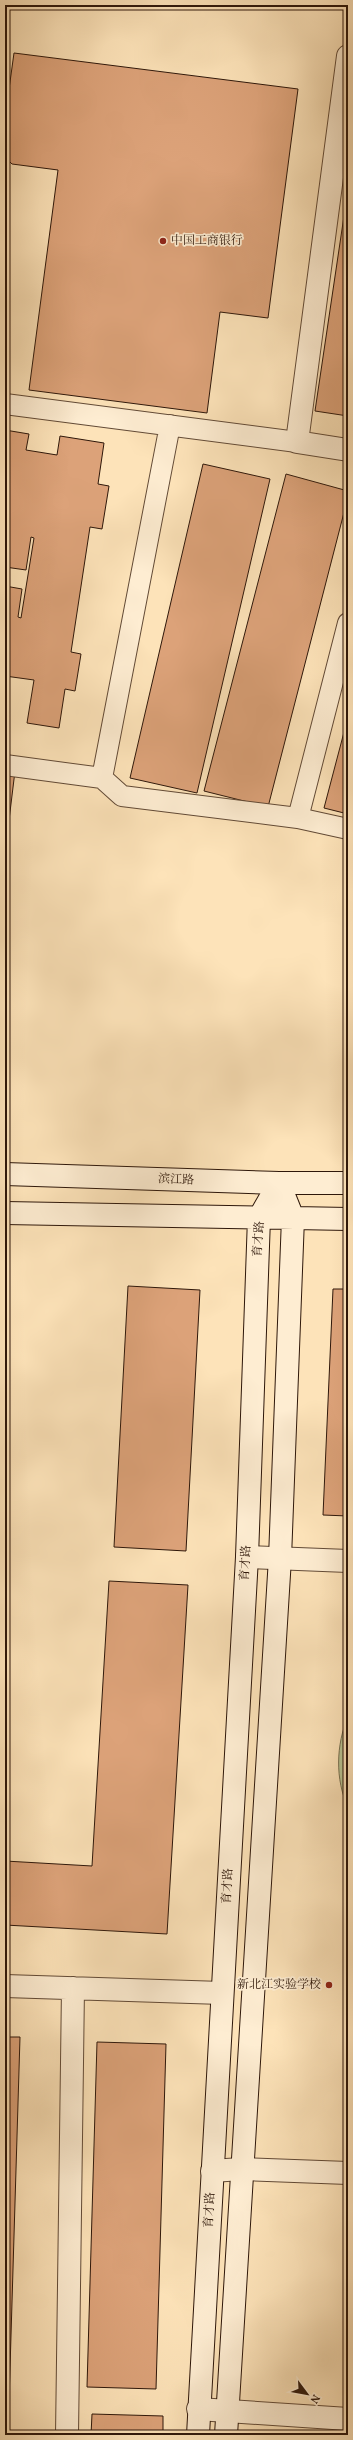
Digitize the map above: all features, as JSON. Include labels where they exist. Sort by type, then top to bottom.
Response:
[{"type":"street","points":[[348,56],[297,442],[348,450]]},
{"type":"street","name":"滨江路","points":[[5,1174],[279,1183],[348,1183]]},
{"type":"street","points":[[226,2435],[226,2411],[280,1558],[293,1218],[279,1183]]},
{"type":"street","name":"育才路","points":[[198,2435],[198,2409],[247,1557],[260,1218],[279,1183]]},
{"type":"street","points":[[5,1213],[348,1219]]},
{"type":"street","points":[[247,1557],[348,1561]]},
{"type":"street","points":[[5,1986],[222,1993]]},
{"type":"street","points":[[67,2435],[73,1988]]},
{"type":"street","points":[[212,2171],[241,2169],[348,2173]]},
{"type":"street","points":[[198,2409],[348,2419]]},
{"type":"lane","points":[[5,404],[297,442]]},
{"type":"lane","points":[[102,778],[170,425]]},
{"type":"lane","points":[[298,818],[348,623]]},
{"type":"lane","points":[[5,765],[102,778],[122,796],[298,818],[348,829]]},
{"type":"green space","points":[[348,1717],[348,1807],[339,1774],[339,1750]]},
{"type":"building","name":"中国工商银行","points":[[14,53],[298,89],[268,318],[220,312],[207,413],[29,390],[58,170],[12,164],[5,157],[5,118]]},
{"type":"building","points":[[348,189],[348,416],[315,411]]},
{"type":"building","points":[[5,430],[29,434],[26,450],[57,455],[60,436],[104,443],[98,484],[109,486],[102,529],[90,527],[71,652],[81,654],[75,691],[65,689],[59,728],[27,723],[34,680],[5,676],[5,586],[22,589],[18,617],[21,618],[34,538],[31,537],[26,570],[5,567]]},
{"type":"building","points":[[203,464],[270,479],[197,793],[130,778]]},
{"type":"building","points":[[286,474],[348,491],[348,497],[268,807],[204,791]]},
{"type":"building","points":[[348,717],[348,814],[324,808]]},
{"type":"building","points":[[5,770],[15,771],[5,853]]},
{"type":"building","points":[[128,1286],[200,1290],[186,1551],[114,1547]]},
{"type":"building","points":[[333,1289],[348,1289],[348,1516],[323,1515]]},
{"type":"building","points":[[109,1581],[188,1585],[167,1934],[5,1925],[5,1861],[92,1866]]},
{"type":"building","points":[[5,2037],[20,2037],[8,2435],[5,2435]]},
{"type":"building","points":[[97,2042],[166,2044],[156,2389],[87,2387]]},
{"type":"building","points":[[92,2414],[163,2416],[163,2435],[91,2435]]},
{"type":"place","name":"中国工商银行","points":[[163,241]]},
{"type":"place","name":"新北江实验学校","points":[[329,1985]]}]
